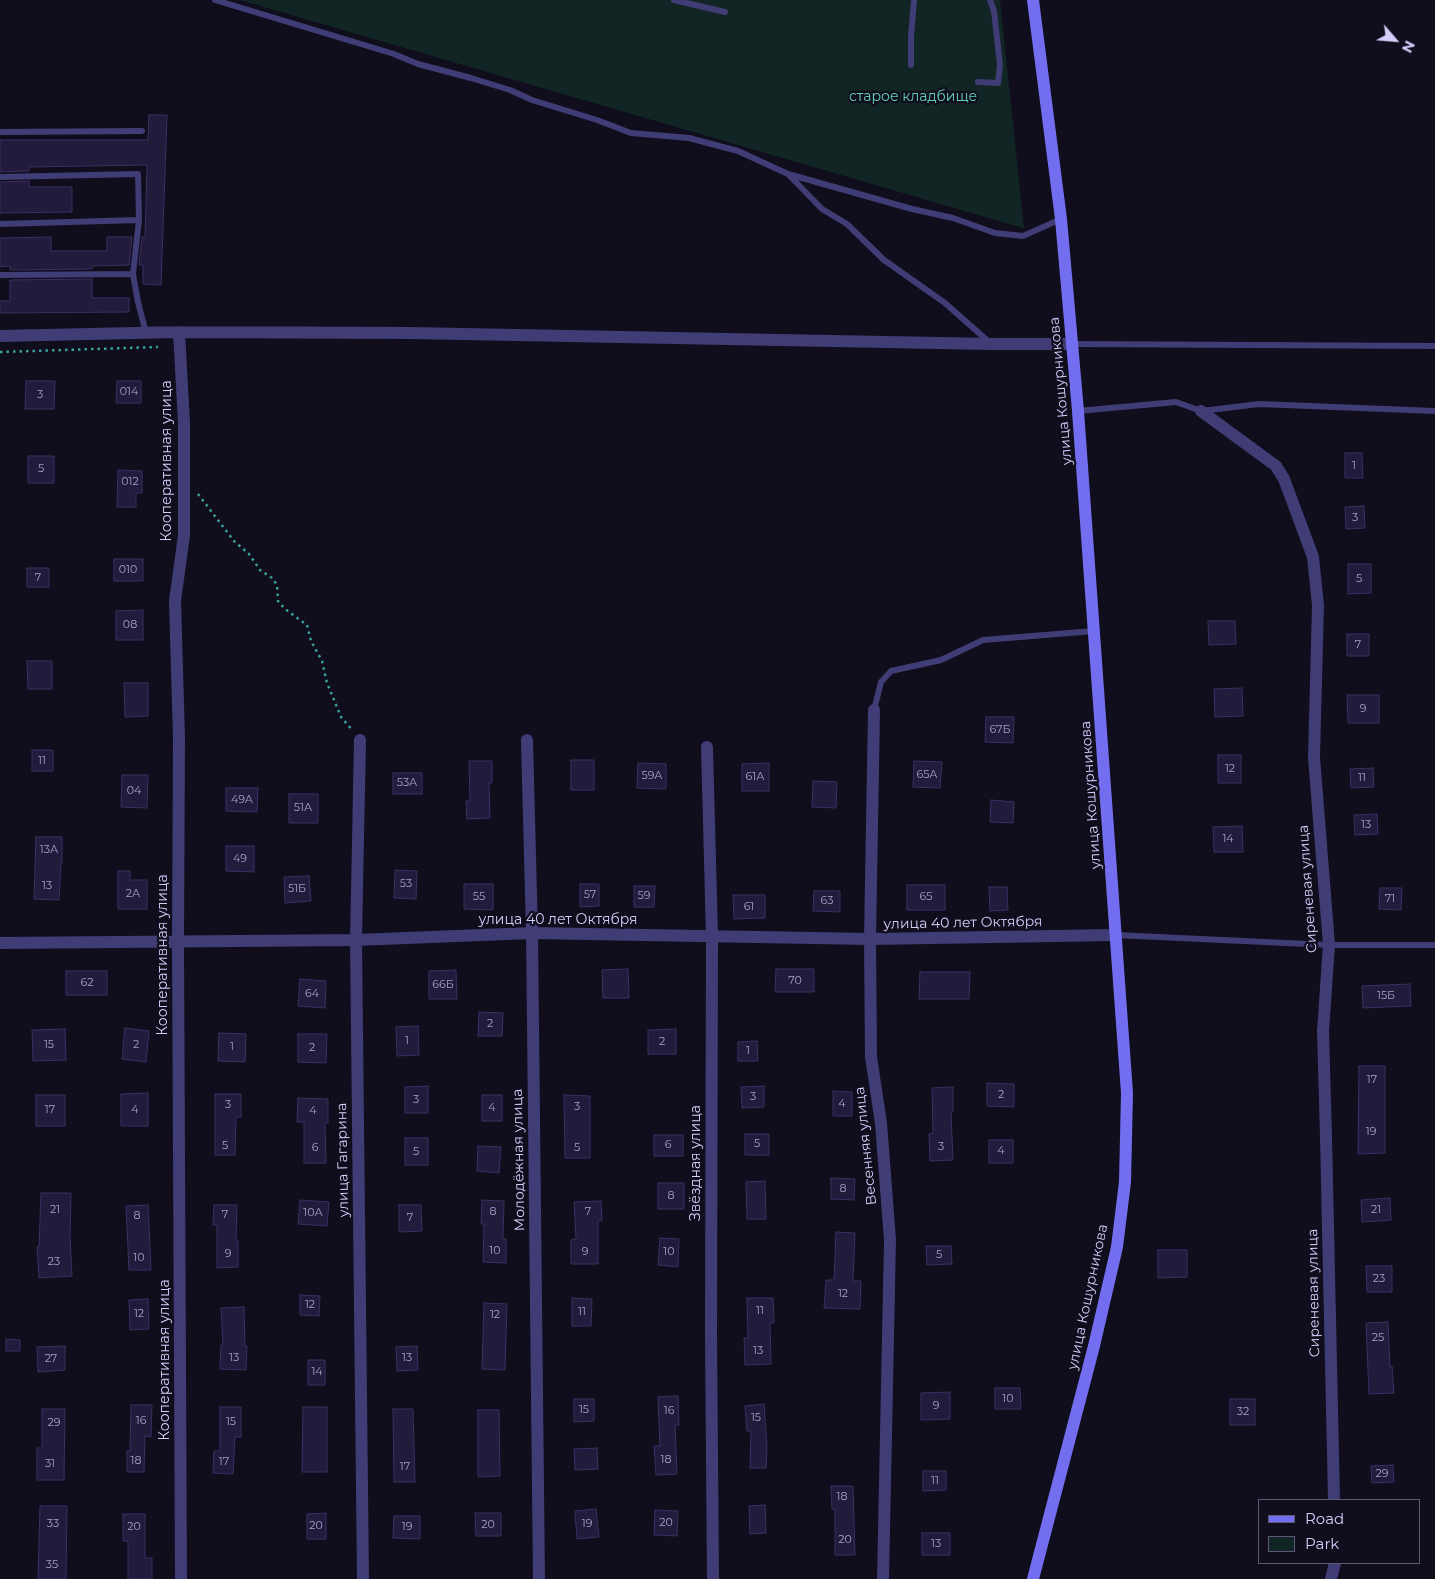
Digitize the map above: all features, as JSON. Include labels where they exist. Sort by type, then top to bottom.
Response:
[{"type":"main road","name":"улица Кошурникова","points":[[1033,0],[1061,219],[1078,410],[1127,1093],[1125,1182],[1117,1247],[1034,1579]]},
{"type":"street","points":[[0,336],[180,332],[410,333],[1072,344]]},
{"type":"street","name":"Кооперативная улица","points":[[180,332],[184,535],[174,601],[179,738],[180,1579]]},
{"type":"street","name":"Сиреневая улица","points":[[1201,411],[1276,466],[1284,479],[1313,557],[1318,605],[1314,757],[1329,945],[1323,1031],[1334,1499]]},
{"type":"street","name":"Весенняя улица","points":[[874,710],[870,939],[871,1057],[881,1123],[890,1240],[883,1579]]},
{"type":"street","name":"улица Гагарина","points":[[360,740],[356,940],[363,1579]]},
{"type":"street","name":"Молодёжная улица","points":[[527,740],[532,933],[538,1579]]},
{"type":"street","name":"Звёздная улица","points":[[707,747],[712,936],[711,1334],[713,1579]]},
{"type":"street","name":"улица 40 лет Октября","points":[[0,943],[356,940],[532,933],[870,939],[1116,935]]},
{"type":"street","points":[[1331,1579],[1335,1564]]},
{"type":"lane","points":[[215,0],[394,54],[418,64],[510,90],[532,100],[632,133],[689,138],[738,151],[788,174],[912,209],[953,218],[995,233],[1023,236],[1061,219]]},
{"type":"lane","points":[[674,0],[725,12]]},
{"type":"lane","points":[[912,65],[914,0]]},
{"type":"lane","points":[[978,82],[998,83],[1000,65],[994,11],[990,0]]},
{"type":"lane","points":[[0,132],[142,131]]},
{"type":"lane","points":[[0,177],[138,174],[139,220],[133,274],[146,333]]},
{"type":"lane","points":[[788,174],[822,209],[847,224],[884,260],[945,303],[991,344]]},
{"type":"lane","points":[[0,224],[139,220]]},
{"type":"lane","points":[[0,275],[133,274]]},
{"type":"lane","points":[[1072,344],[1435,346]]},
{"type":"lane","points":[[1078,410],[1176,402],[1201,411],[1259,404],[1435,411]]},
{"type":"lane","points":[[874,710],[881,682],[891,671],[941,660],[983,640],[1094,631]]},
{"type":"lane","points":[[1116,935],[1329,945],[1435,945]]},
{"type":"path","points":[[0,352],[181,347]]},
{"type":"path","points":[[184,474],[208,509],[234,541],[249,554],[260,570],[272,578],[277,585],[278,601],[285,609],[307,625],[311,641],[322,661],[327,683],[342,716],[360,740]]},
{"type":"green space","name":"старое кладбище","points":[[240,0],[1000,0],[1024,228],[1023,228]]},
{"type":"building","points":[[149,115],[167,115],[161,285],[143,284],[143,265],[139,265],[142,237],[145,237],[147,165],[29,167],[29,171],[0,172],[0,140],[148,140]]},
{"type":"building","points":[[29,181],[29,187],[72,187],[72,212],[0,213],[0,182]]},
{"type":"building","points":[[51,237],[51,251],[107,251],[107,237],[132,237],[129,265],[92,266],[92,269],[10,270],[10,266],[0,267],[0,238]]},
{"type":"building","points":[[92,279],[92,298],[129,298],[129,312],[0,313],[0,301],[10,301],[10,280]]},
{"type":"building","points":[[26,381],[55,381],[54,409],[25,409]]},
{"type":"building","points":[[117,381],[141,381],[141,403],[116,403]]},
{"type":"building","points":[[1345,453],[1362,453],[1363,478],[1345,478]]},
{"type":"building","points":[[28,456],[54,456],[54,483],[28,483]]},
{"type":"building","points":[[118,470],[142,471],[142,493],[136,493],[136,507],[117,507]]},
{"type":"building","points":[[1364,506],[1365,528],[1346,529],[1345,507]]},
{"type":"building","points":[[114,559],[143,559],[143,581],[114,581]]},
{"type":"building","points":[[1348,564],[1371,564],[1371,593],[1348,594]]},
{"type":"building","points":[[27,568],[49,568],[49,587],[27,587]]},
{"type":"building","points":[[143,610],[143,640],[116,640],[116,611]]},
{"type":"building","points":[[1208,621],[1235,621],[1236,644],[1209,645]]},
{"type":"building","points":[[1347,634],[1369,634],[1369,656],[1347,656]]},
{"type":"building","points":[[27,661],[52,661],[52,689],[28,689]]},
{"type":"building","points":[[124,683],[148,683],[148,716],[125,717]]},
{"type":"building","points":[[1242,688],[1243,716],[1215,717],[1214,689]]},
{"type":"building","points":[[1347,695],[1379,695],[1379,723],[1348,723]]},
{"type":"building","points":[[986,717],[1014,717],[1013,743],[985,742]]},
{"type":"building","points":[[32,750],[53,750],[53,771],[32,771]]},
{"type":"building","points":[[1218,755],[1241,755],[1241,783],[1218,783]]},
{"type":"building","points":[[571,760],[594,760],[594,790],[571,790]]},
{"type":"building","points":[[469,761],[492,761],[492,783],[489,783],[490,818],[467,819],[466,801],[470,801]]},
{"type":"building","points":[[914,761],[942,762],[940,788],[913,787]]},
{"type":"building","points":[[638,763],[666,764],[666,789],[637,788]]},
{"type":"building","points":[[769,763],[769,791],[742,791],[742,764]]},
{"type":"building","points":[[1373,768],[1374,787],[1351,788],[1350,769]]},
{"type":"building","points":[[393,773],[422,773],[422,794],[393,794]]},
{"type":"building","points":[[122,775],[148,775],[147,808],[121,807]]},
{"type":"building","points":[[813,781],[837,782],[836,808],[812,807]]},
{"type":"building","points":[[226,788],[258,788],[257,812],[226,811]]},
{"type":"building","points":[[289,794],[318,794],[318,823],[289,823]]},
{"type":"building","points":[[991,800],[1014,802],[1013,823],[990,822]]},
{"type":"building","points":[[1377,814],[1378,834],[1355,835],[1354,815]]},
{"type":"building","points":[[1242,826],[1243,852],[1214,852],[1213,827]]},
{"type":"building","points":[[36,837],[62,837],[59,900],[34,899]]},
{"type":"building","points":[[226,846],[254,846],[254,872],[226,871]]},
{"type":"building","points":[[395,870],[417,871],[416,899],[394,898]]},
{"type":"building","points":[[118,871],[130,871],[130,880],[147,880],[147,909],[118,909]]},
{"type":"building","points":[[309,876],[311,901],[285,903],[284,877]]},
{"type":"building","points":[[464,884],[493,884],[493,910],[464,909]]},
{"type":"building","points":[[580,884],[599,884],[599,906],[580,907]]},
{"type":"building","points":[[907,885],[945,885],[945,910],[907,910]]},
{"type":"building","points":[[634,886],[655,886],[654,907],[634,907]]},
{"type":"building","points":[[989,887],[1007,887],[1008,910],[990,911]]},
{"type":"building","points":[[1380,888],[1402,888],[1401,910],[1379,909]]},
{"type":"building","points":[[814,891],[840,891],[840,912],[813,911]]},
{"type":"building","points":[[733,895],[765,895],[765,918],[734,919]]},
{"type":"building","points":[[628,969],[629,998],[603,998],[602,970]]},
{"type":"building","points":[[776,969],[814,969],[814,992],[775,992]]},
{"type":"building","points":[[456,970],[457,999],[429,999],[429,971]]},
{"type":"building","points":[[66,971],[107,971],[107,995],[66,995]]},
{"type":"building","points":[[920,972],[970,972],[969,999],[919,999]]},
{"type":"building","points":[[300,979],[326,981],[325,1008],[298,1006]]},
{"type":"building","points":[[1410,984],[1411,1006],[1363,1008],[1362,986]]},
{"type":"building","points":[[479,1012],[503,1013],[502,1036],[478,1036]]},
{"type":"building","points":[[418,1026],[419,1055],[397,1056],[396,1027]]},
{"type":"building","points":[[125,1028],[149,1031],[146,1062],[122,1059]]},
{"type":"building","points":[[65,1029],[66,1060],[33,1061],[32,1030]]},
{"type":"building","points":[[676,1029],[676,1054],[648,1054],[648,1030]]},
{"type":"building","points":[[219,1033],[246,1034],[245,1062],[218,1061]]},
{"type":"building","points":[[298,1034],[327,1034],[326,1063],[298,1062]]},
{"type":"building","points":[[757,1041],[758,1061],[738,1061],[738,1042]]},
{"type":"building","points":[[1359,1066],[1385,1066],[1385,1153],[1358,1154]]},
{"type":"building","points":[[987,1083],[1014,1084],[1014,1107],[987,1106]]},
{"type":"building","points":[[428,1086],[428,1113],[405,1113],[405,1087]]},
{"type":"building","points":[[764,1086],[764,1107],[742,1108],[741,1087]]},
{"type":"building","points":[[953,1087],[953,1112],[951,1112],[953,1160],[930,1161],[929,1134],[933,1133],[932,1088]]},
{"type":"building","points":[[833,1091],[852,1092],[852,1116],[833,1116]]},
{"type":"building","points":[[148,1093],[148,1126],[121,1126],[121,1094]]},
{"type":"building","points":[[215,1094],[241,1094],[241,1117],[236,1117],[235,1155],[215,1155]]},
{"type":"building","points":[[36,1095],[65,1095],[65,1126],[36,1126]]},
{"type":"building","points":[[482,1095],[502,1095],[502,1121],[482,1121]]},
{"type":"building","points":[[564,1095],[590,1096],[590,1158],[565,1158]]},
{"type":"building","points":[[298,1098],[328,1099],[328,1123],[325,1123],[326,1163],[304,1163],[304,1122],[297,1122]]},
{"type":"building","points":[[745,1134],[769,1134],[769,1155],[745,1155]]},
{"type":"building","points":[[654,1135],[683,1135],[683,1156],[654,1156]]},
{"type":"building","points":[[405,1138],[428,1138],[428,1165],[405,1165]]},
{"type":"building","points":[[989,1140],[1013,1140],[1013,1163],[989,1163]]},
{"type":"building","points":[[478,1146],[501,1147],[499,1173],[477,1171]]},
{"type":"building","points":[[831,1178],[855,1179],[854,1200],[831,1199]]},
{"type":"building","points":[[765,1181],[766,1219],[747,1219],[746,1182]]},
{"type":"building","points":[[658,1183],[684,1183],[684,1209],[658,1209]]},
{"type":"building","points":[[41,1193],[71,1193],[70,1236],[72,1276],[39,1278],[37,1247],[39,1247]]},
{"type":"building","points":[[1390,1198],[1391,1220],[1362,1222],[1361,1200]]},
{"type":"building","points":[[300,1200],[329,1202],[327,1226],[298,1224]]},
{"type":"building","points":[[482,1200],[504,1201],[503,1239],[506,1239],[506,1263],[483,1262],[484,1224],[481,1224]]},
{"type":"building","points":[[601,1201],[602,1221],[598,1221],[598,1264],[571,1264],[571,1240],[576,1239],[574,1202]]},
{"type":"building","points":[[148,1205],[151,1270],[129,1270],[126,1206]]},
{"type":"building","points":[[214,1205],[237,1205],[236,1240],[238,1240],[238,1267],[217,1268],[217,1225],[213,1225]]},
{"type":"building","points":[[399,1205],[421,1205],[422,1231],[399,1232]]},
{"type":"building","points":[[836,1232],[855,1233],[853,1281],[861,1281],[860,1309],[824,1308],[826,1280],[834,1280]]},
{"type":"building","points":[[660,1238],[679,1239],[678,1267],[658,1265]]},
{"type":"building","points":[[926,1246],[951,1246],[952,1264],[927,1265]]},
{"type":"building","points":[[1158,1250],[1187,1250],[1187,1277],[1158,1278]]},
{"type":"building","points":[[1366,1266],[1392,1266],[1392,1292],[1367,1292]]},
{"type":"building","points":[[300,1295],[320,1296],[319,1316],[300,1315]]},
{"type":"building","points":[[572,1298],[592,1299],[591,1326],[572,1326]]},
{"type":"building","points":[[747,1298],[773,1298],[774,1323],[770,1323],[771,1364],[745,1365],[744,1338],[748,1338]]},
{"type":"building","points":[[148,1299],[149,1329],[130,1330],[129,1300]]},
{"type":"building","points":[[484,1303],[507,1304],[505,1370],[482,1369]]},
{"type":"building","points":[[244,1307],[245,1346],[247,1346],[246,1370],[220,1369],[221,1345],[223,1345],[221,1308]]},
{"type":"building","points":[[1388,1322],[1390,1367],[1392,1366],[1394,1393],[1369,1394],[1366,1323]]},
{"type":"building","points":[[6,1339],[20,1340],[20,1351],[6,1351]]},
{"type":"building","points":[[65,1346],[65,1370],[38,1372],[37,1347]]},
{"type":"building","points":[[417,1346],[418,1370],[397,1371],[396,1347]]},
{"type":"building","points":[[308,1360],[325,1360],[325,1385],[308,1385]]},
{"type":"building","points":[[995,1388],[1020,1388],[1021,1409],[995,1409]]},
{"type":"building","points":[[950,1392],[950,1419],[921,1420],[921,1393]]},
{"type":"building","points":[[678,1396],[679,1425],[675,1425],[677,1474],[656,1475],[654,1446],[660,1446],[658,1397]]},
{"type":"building","points":[[574,1399],[594,1399],[594,1421],[574,1422]]},
{"type":"building","points":[[1230,1399],[1255,1399],[1255,1425],[1230,1425]]},
{"type":"building","points":[[764,1404],[767,1446],[766,1468],[750,1468],[751,1431],[747,1431],[745,1406]]},
{"type":"building","points":[[131,1405],[152,1405],[151,1437],[145,1436],[144,1472],[127,1472],[127,1451],[130,1451]]},
{"type":"building","points":[[220,1407],[241,1407],[241,1437],[235,1437],[233,1474],[213,1473],[214,1451],[220,1451]]},
{"type":"building","points":[[303,1407],[327,1407],[327,1472],[302,1472]]},
{"type":"building","points":[[42,1409],[65,1409],[64,1480],[37,1480],[37,1448],[42,1448]]},
{"type":"building","points":[[393,1409],[413,1409],[415,1482],[394,1482]]},
{"type":"building","points":[[478,1410],[499,1410],[500,1476],[478,1477]]},
{"type":"building","points":[[597,1448],[598,1469],[575,1470],[574,1449]]},
{"type":"building","points":[[1393,1465],[1394,1482],[1372,1483],[1371,1466]]},
{"type":"building","points":[[923,1471],[946,1471],[946,1490],[923,1491]]},
{"type":"building","points":[[831,1486],[853,1486],[855,1555],[835,1555],[835,1509],[832,1509]]},
{"type":"building","points":[[765,1505],[766,1533],[750,1534],[749,1506]]},
{"type":"building","points":[[40,1506],[67,1506],[66,1579],[38,1579]]},
{"type":"building","points":[[596,1509],[599,1537],[577,1539],[575,1511]]},
{"type":"building","points":[[655,1510],[678,1511],[677,1536],[654,1535]]},
{"type":"building","points":[[326,1513],[326,1539],[307,1539],[307,1514]]},
{"type":"building","points":[[475,1513],[501,1513],[501,1536],[476,1536]]},
{"type":"building","points":[[123,1514],[145,1514],[145,1558],[152,1558],[152,1579],[128,1579],[128,1541],[123,1541]]},
{"type":"building","points":[[394,1516],[420,1516],[420,1539],[393,1538]]},
{"type":"building","points":[[922,1533],[950,1533],[950,1555],[922,1555]]}]
